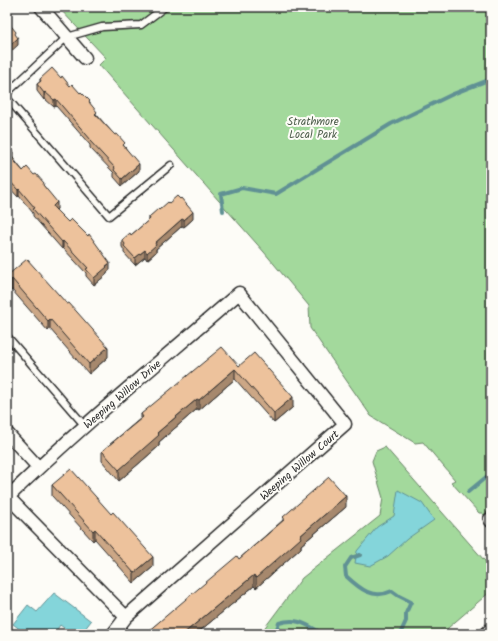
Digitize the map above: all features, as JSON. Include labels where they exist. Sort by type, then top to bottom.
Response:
[{"type":"street","points":[[41,7],[85,58]]},
{"type":"street","name":"Weeping Willow Drive","points":[[8,498],[38,467],[239,293]]},
{"type":"street","name":"Weeping Willow Court","points":[[113,634],[126,617],[345,424],[239,293]]},
{"type":"street","points":[[7,433],[38,467]]},
{"type":"street","points":[[8,498],[126,617]]},
{"type":"street","points":[[486,634],[491,630]]},
{"type":"lane","points":[[7,93],[67,37],[102,27],[141,25],[165,7]]},
{"type":"lane","points":[[7,98],[109,216],[171,165]]},
{"type":"lane","points":[[7,336],[85,426]]},
{"type":"green space","name":"Strathmore Local Park","points":[[58,7],[491,7],[491,523],[482,513],[479,513],[451,482],[455,480],[423,442],[415,443],[371,416],[310,328],[309,306],[264,252],[99,65],[106,58]]},
{"type":"green space","points":[[385,447],[491,568],[491,591],[441,634],[260,634],[302,578],[380,516],[383,498],[372,461],[376,451]]},
{"type":"water","points":[[398,490],[422,503],[434,520],[407,539],[388,556],[370,566],[355,563],[357,551],[377,527],[394,516]]},
{"type":"water","points":[[54,593],[91,621],[81,634],[72,634],[60,625],[54,634],[26,634],[13,624],[28,605],[37,612]]},
{"type":"building","points":[[7,21],[16,32],[15,34],[18,38],[7,48]]},
{"type":"building","points":[[52,68],[61,78],[62,76],[70,86],[72,84],[90,101],[89,102],[97,112],[95,114],[125,143],[123,145],[139,164],[122,179],[114,170],[115,168],[90,141],[91,140],[56,99],[54,100],[45,92],[44,93],[37,84],[41,81],[40,79]]},
{"type":"building","points":[[7,145],[13,152],[9,155],[23,171],[27,167],[44,183],[43,185],[57,202],[53,206],[54,208],[68,222],[71,219],[88,236],[89,234],[110,263],[94,278],[86,269],[88,268],[63,241],[62,242],[33,209],[35,208],[19,189],[18,190],[7,178]]},
{"type":"building","points":[[177,196],[180,199],[181,198],[193,212],[184,220],[182,219],[155,243],[156,245],[147,253],[145,250],[135,258],[124,246],[125,244],[122,240],[130,233],[131,235],[150,219],[149,217],[158,209],[159,210]]},
{"type":"building","points":[[27,259],[108,347],[89,364],[50,319],[48,321],[12,279],[7,284],[7,274],[8,275]]},
{"type":"building","points":[[222,347],[239,366],[254,353],[293,397],[274,413],[235,369],[157,433],[159,435],[119,470],[102,451],[143,417],[141,414]]},
{"type":"building","points":[[71,469],[111,514],[113,512],[153,557],[134,573],[95,529],[93,531],[52,485]]},
{"type":"building","points":[[329,477],[346,496],[300,536],[301,538],[256,578],[254,575],[183,634],[149,634],[147,632],[237,556],[239,559],[285,519],[283,517]]},
{"type":"waterway","points":[[223,211],[221,194],[242,188],[276,194],[391,124],[453,94],[491,79]]},
{"type":"waterway","points":[[468,492],[491,473]]},
{"type":"waterway","points":[[360,555],[351,558],[345,567],[346,576],[367,592],[379,594],[392,591],[411,602],[406,613],[406,621],[400,634]]},
{"type":"waterway","points":[[275,634],[279,623],[286,621],[297,621],[323,634]]}]
